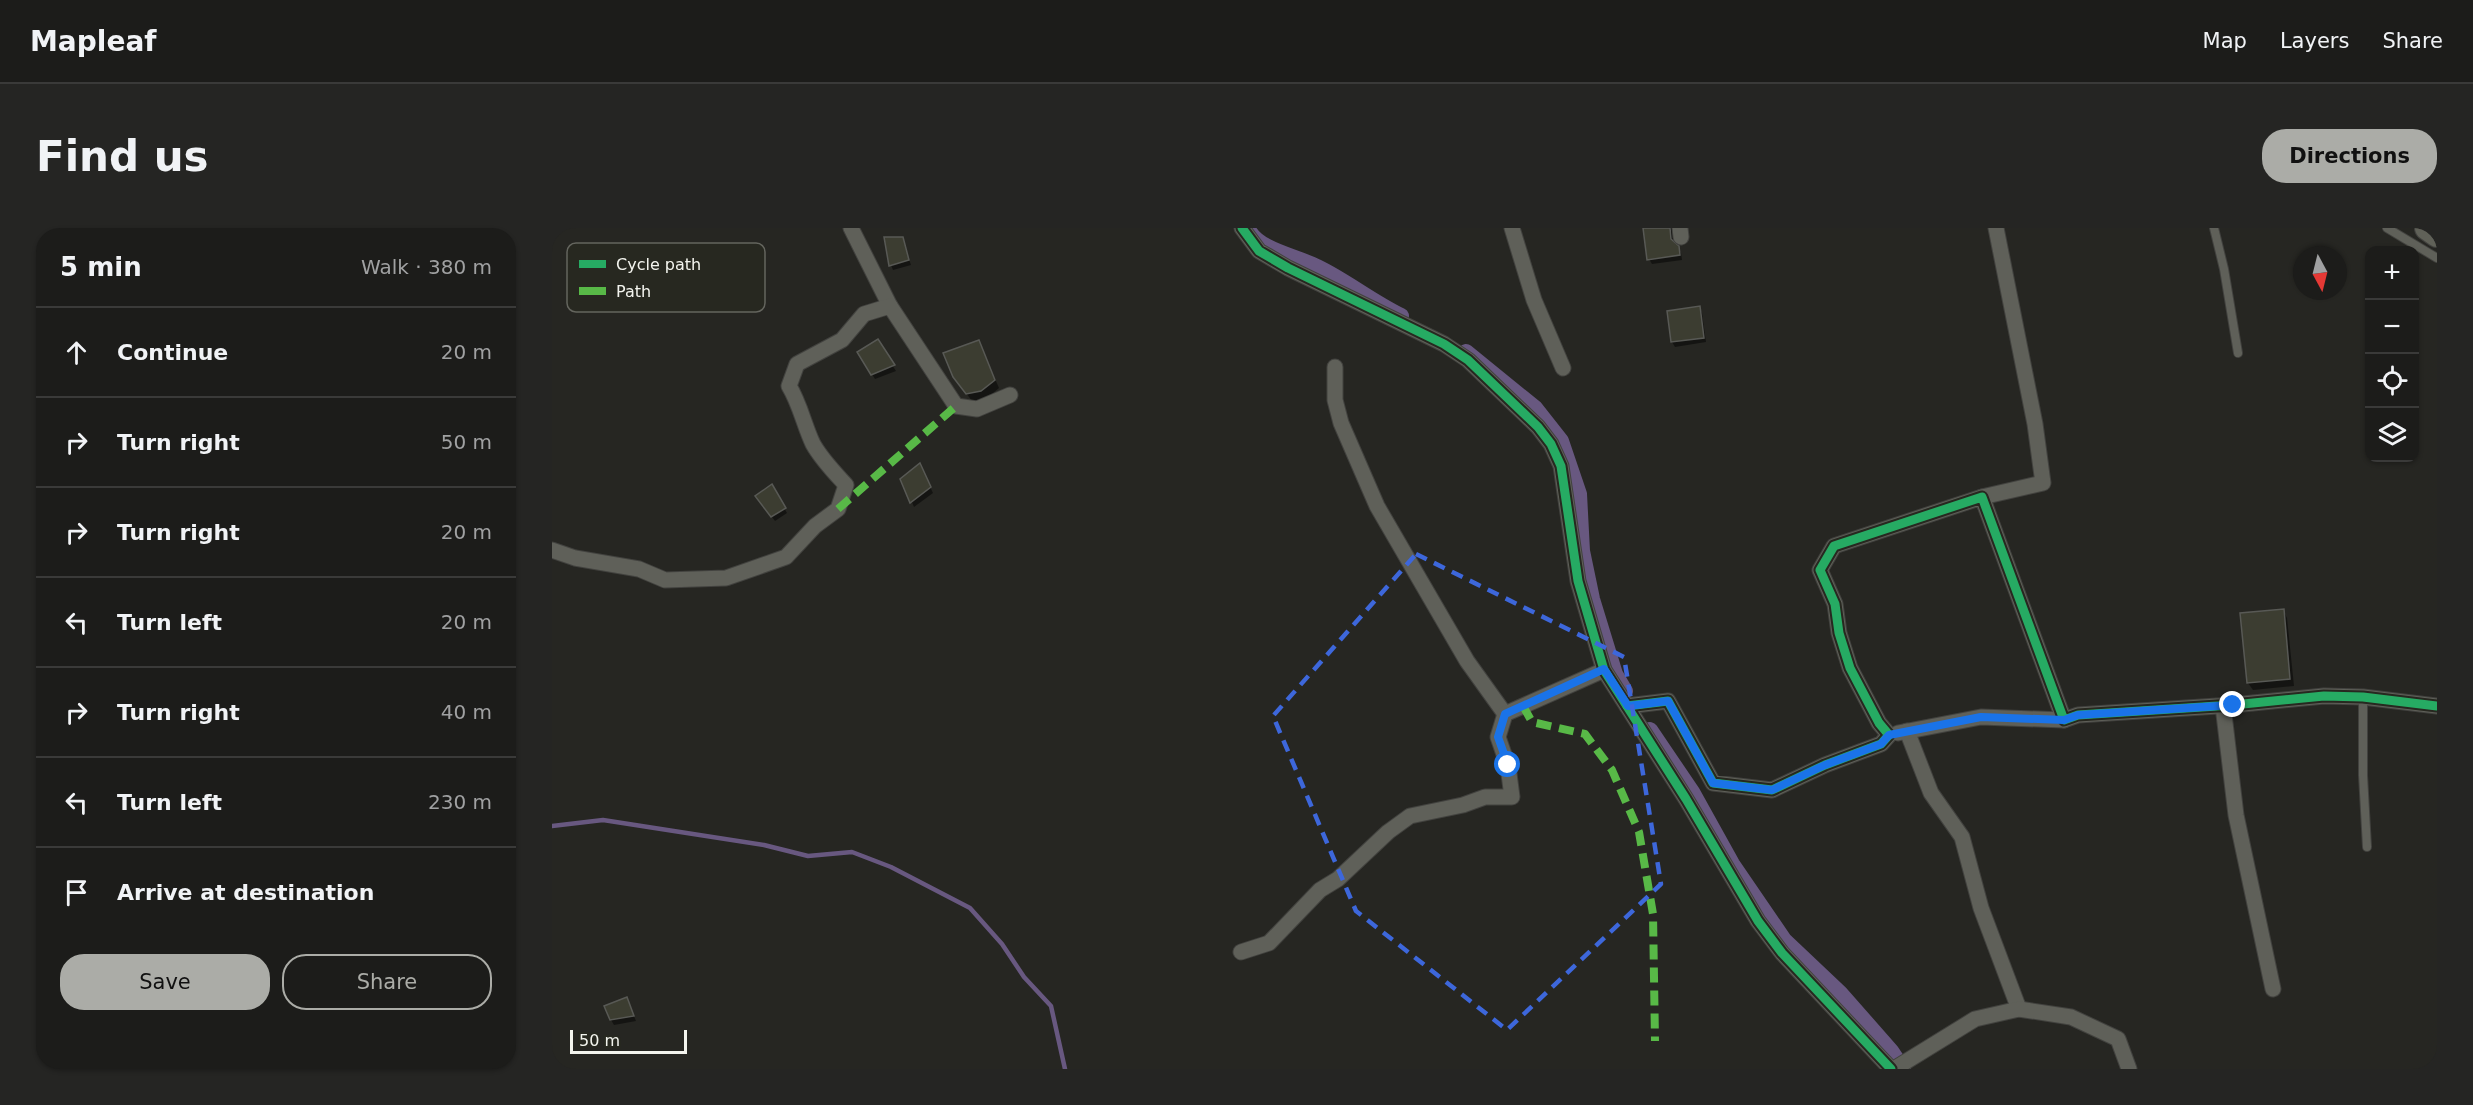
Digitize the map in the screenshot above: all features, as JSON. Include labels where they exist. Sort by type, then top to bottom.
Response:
[{"type":"main road","points":[[2427,228],[2437,235]]},
{"type":"street","points":[[851,228],[890,306],[956,406],[976,409],[1010,395]]},
{"type":"street","points":[[1242,228],[1259,251],[1288,268],[1444,344],[1468,360],[1538,427],[1551,444],[1561,466],[1578,581],[1604,669],[1686,798],[1758,921],[1782,953],[1892,1069],[1975,1019],[2019,1009],[2072,1017],[2118,1039],[2129,1069]]},
{"type":"street","points":[[1512,228],[1534,300],[1563,368]]},
{"type":"street","points":[[1889,735],[1879,723],[1850,668],[1839,633],[1835,604],[1820,570],[1834,546],[1982,497],[2043,483],[2034,424],[1996,228]]},
{"type":"street","points":[[552,550],[575,558],[639,569],[665,580],[726,578],[786,557],[815,526],[838,508],[846,485],[825,463],[813,442],[797,400],[789,386],[797,364],[842,340],[864,314],[890,306]]},
{"type":"street","points":[[1335,367],[1335,400],[1341,423],[1377,506],[1467,661],[1505,714]]},
{"type":"street","points":[[1982,497],[2064,720]]},
{"type":"street","points":[[1241,952],[1269,943],[1320,890],[1338,879],[1388,832],[1410,816],[1463,805],[1485,797],[1512,796],[1508,765],[1498,737],[1505,714],[1604,669]]},
{"type":"street","points":[[1628,706],[1668,701],[1713,783],[1772,790],[1825,765],[1881,744],[1889,735],[1981,717],[2064,720],[2078,715],[2223,706],[2324,696],[2363,697],[2437,706]]},
{"type":"street","points":[[2223,706],[2236,815],[2273,989]]},
{"type":"street","points":[[1907,731],[1931,794],[1962,837],[1981,908],[2019,1009]]},
{"type":"lane","points":[[2214,228],[2224,269],[2238,353]]},
{"type":"lane","points":[[2387,228],[2437,258]]},
{"type":"lane","points":[[2363,697],[2363,775],[2367,847]]},
{"type":"highlighted area","points":[[1416,554],[1624,657],[1661,884],[1507,1030],[1356,911],[1273,716]]},
{"type":"building","points":[[1643,228],[1670,228],[1671,239],[1679,246],[1680,255],[1647,260]]},
{"type":"building","points":[[884,237],[903,237],[909,260],[889,266]]},
{"type":"building","points":[[1700,306],[1704,338],[1671,342],[1667,311]]},
{"type":"building","points":[[878,339],[895,365],[871,375],[857,352]]},
{"type":"building","points":[[979,340],[995,380],[981,391],[966,394],[953,377],[943,353]]},
{"type":"building","points":[[920,463],[931,487],[910,503],[900,479]]},
{"type":"building","points":[[772,484],[786,508],[771,517],[755,496]]},
{"type":"building","points":[[2284,609],[2290,679],[2247,683],[2240,613]]},
{"type":"building","points":[[627,997],[634,1016],[610,1020],[604,1006]]},
{"type":"waterway","points":[[1248,229],[1253,236],[1269,248],[1309,263],[1401,316]]},
{"type":"waterway","points":[[1466,352],[1535,408],[1561,441],[1579,494],[1582,551],[1592,599],[1615,674],[1625,691]]},
{"type":"waterway","points":[[1650,730],[1692,792],[1732,864],[1784,940],[1840,993],[1891,1051],[1903,1069]]},
{"type":"waterway","points":[[552,826],[603,820],[764,845],[808,856],[852,852],[891,867],[970,908],[1002,944],[1024,977],[1051,1006],[1065,1069]]},
{"type":"marked path","points":[[838,509],[956,406]]},
{"type":"marked path","points":[[1523,706],[1532,722],[1585,734],[1612,770],[1639,832],[1653,914],[1655,1041]]},
{"type":"cycle path","points":[[1242,228],[1259,251],[1288,268],[1444,344],[1468,360],[1538,427],[1551,444],[1561,466],[1578,581],[1604,670],[1686,799],[1758,921],[1782,953],[1891,1069]]},
{"type":"cycle path","points":[[1627,706],[1668,701],[1713,783],[1772,790],[1825,765],[1881,744],[1889,735],[1879,723],[1850,668],[1839,633],[1835,604],[1820,570],[1834,546],[1982,497],[2064,720],[2078,715],[2233,705],[2324,696],[2363,697],[2437,706]]},
{"type":"route","points":[[1508,765],[1498,737],[1505,714],[1604,669],[1628,706],[1668,701],[1713,783],[1772,790],[1825,765],[1881,744],[1889,735],[1981,717],[2064,720],[2078,715],[2233,705]]}]
